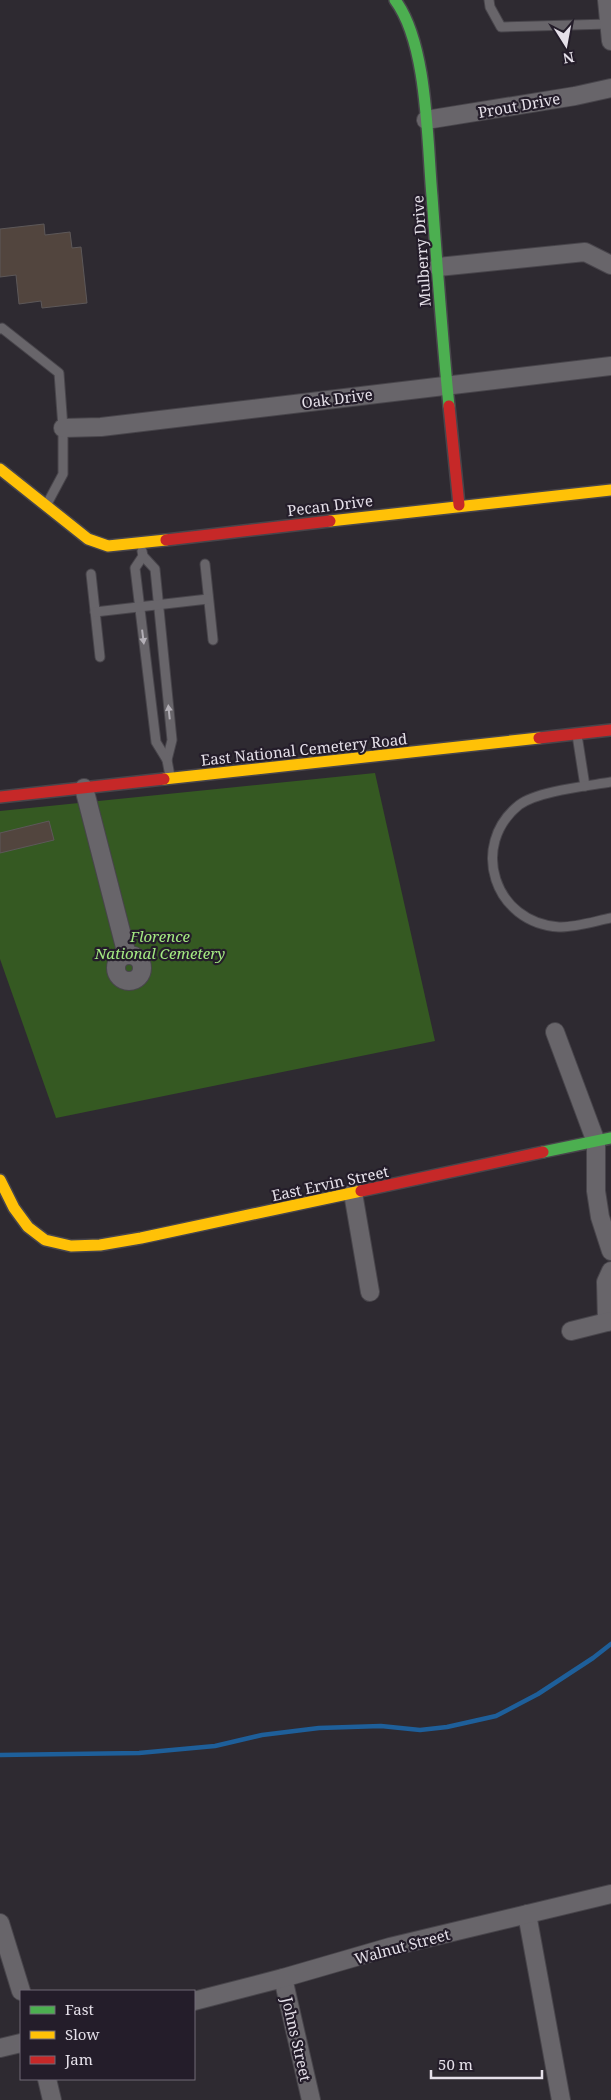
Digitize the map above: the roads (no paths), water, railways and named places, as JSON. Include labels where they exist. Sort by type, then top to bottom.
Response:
[{"type":"street","name":"Mulberry Drive","points":[[395,0],[408,22],[414,41],[423,90],[459,505]]},
{"type":"street","points":[[607,0],[611,41]]},
{"type":"street","name":"Prout Drive","points":[[426,120],[575,96],[611,88]]},
{"type":"street","points":[[438,266],[585,252],[611,265]]},
{"type":"street","name":"Oak Drive","points":[[63,428],[101,427],[447,384],[611,366]]},
{"type":"street","points":[[0,469],[46,505]]},
{"type":"street","name":"Pecan Drive","points":[[46,505],[60,518],[88,538],[108,546],[459,505],[611,490]]},
{"type":"street","name":"East National Cemetery Road","points":[[0,797],[611,730]]},
{"type":"street","points":[[84,788],[127,955]]},
{"type":"street","points":[[555,1032],[604,1140],[596,1191],[600,1216],[611,1251]]},
{"type":"street","name":"East Ervin Street","points":[[0,1180],[32,1232],[63,1246],[106,1245],[604,1140]]},
{"type":"street","points":[[353,1194],[370,1292]]},
{"type":"street","points":[[571,1331],[609,1321],[606,1282],[611,1271]]},
{"type":"street","name":"Walnut Street","points":[[195,2002],[390,1947],[611,1894]]},
{"type":"street","points":[[527,1914],[561,2100]]},
{"type":"street","points":[[0,1923],[21,1990]]},
{"type":"street","name":"Johns Street","points":[[283,1978],[312,2100]]},
{"type":"street","points":[[0,2048],[20,2042]]},
{"type":"street","points":[[47,2080],[52,2100]]},
{"type":"lane","points":[[489,0],[490,7],[501,28],[609,24]]},
{"type":"lane","points":[[0,329],[2,328],[59,373],[63,428],[63,474],[46,505]]},
{"type":"lane","points":[[141,542],[143,556],[154,569],[172,740],[167,760]]},
{"type":"lane","points":[[143,556],[135,568],[156,742],[167,760],[170,779]]},
{"type":"lane","points":[[204,564],[213,640]]},
{"type":"lane","points":[[91,574],[100,658]]},
{"type":"lane","points":[[95,612],[208,599]]},
{"type":"lane","points":[[577,734],[585,786]]},
{"type":"lane","points":[[611,782],[541,795],[520,804],[504,821],[496,836],[491,856],[499,890],[510,905],[522,914],[541,923],[559,928],[611,918]]},
{"type":"waterway","points":[[0,1755],[139,1753],[215,1746],[262,1735],[319,1728],[381,1726],[420,1730],[447,1727],[496,1716],[538,1694],[611,1644]]},
{"type":"park label","name":"Florence National Cemetery","points":[[160,944]]}]
